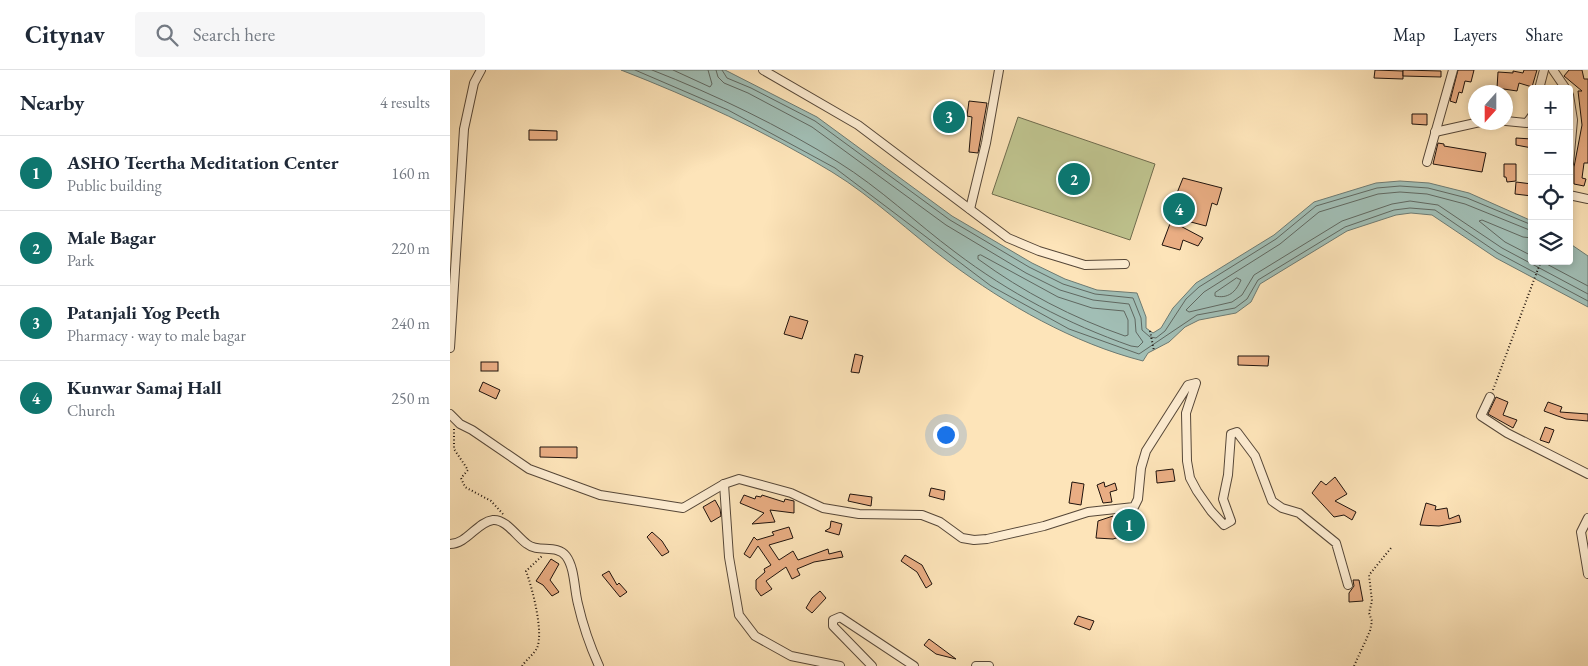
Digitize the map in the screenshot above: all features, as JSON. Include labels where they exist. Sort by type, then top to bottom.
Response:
[{"type":"street","points":[[763,70],[858,125],[1008,238],[1039,251],[1085,265],[1125,264]]},
{"type":"street","points":[[970,209],[986,143],[999,70]]},
{"type":"street","points":[[1427,162],[1453,70]]},
{"type":"street","points":[[1540,85],[1544,70]]},
{"type":"street","points":[[1553,70],[1563,85]]},
{"type":"street","points":[[450,348],[464,129],[474,83],[480,72]]},
{"type":"street","points":[[1513,122],[1528,122]]},
{"type":"street","points":[[1436,132],[1468,125]]},
{"type":"street","points":[[1573,196],[1588,199]]},
{"type":"street","points":[[450,414],[460,424],[472,430],[529,469],[600,495],[683,508],[724,484],[739,479],[791,493],[823,508],[859,514],[922,515],[940,522],[962,538],[987,539],[1088,512],[1134,507],[1138,499],[1141,468],[1146,451],[1188,385],[1196,383],[1186,413],[1187,462],[1190,478],[1210,511],[1224,525],[1231,521],[1223,499],[1228,475],[1231,434],[1236,432],[1255,456],[1272,501],[1282,508],[1299,513],[1336,543],[1348,585]]},
{"type":"street","points":[[1490,397],[1481,416],[1507,433],[1588,474]]},
{"type":"street","points":[[724,484],[729,557],[738,615],[754,636],[791,656],[840,666]]},
{"type":"street","points":[[1588,518],[1581,532],[1588,574]]},
{"type":"street","points":[[450,544],[465,538],[487,522],[495,520],[506,525],[529,546],[550,549],[566,555],[571,566],[577,603],[588,641],[599,666]]},
{"type":"street","points":[[872,666],[833,626],[833,620],[840,617],[887,650],[914,666]]},
{"type":"street","points":[[976,666],[989,666]]},
{"type":"path","points":[[1490,397],[1540,265]]},
{"type":"path","points":[[1150,331],[1154,351]]},
{"type":"path","points":[[460,424],[454,428],[454,449],[468,470],[461,478],[465,487],[491,500],[508,520]]},
{"type":"path","points":[[1354,666],[1370,631],[1372,621],[1369,575],[1391,548]]},
{"type":"path","points":[[522,666],[537,647],[538,622],[533,591],[526,571],[550,549]]},
{"type":"green space","points":[[1018,117],[1155,164],[1130,240],[992,194]]},
{"type":"water","points":[[621,70],[725,70],[817,117],[952,216],[1032,263],[1065,279],[1097,290],[1137,293],[1146,317],[1146,328],[1153,333],[1161,328],[1173,308],[1196,283],[1274,235],[1314,202],[1376,183],[1400,181],[1429,183],[1469,193],[1528,219],[1528,265],[1573,265],[1573,246],[1588,256],[1588,307],[1496,258],[1432,215],[1411,213],[1396,215],[1347,231],[1260,284],[1251,302],[1236,313],[1199,320],[1185,327],[1169,342],[1148,353],[1143,361],[1091,344],[1017,307],[949,262],[877,204],[832,172],[781,143],[675,92]]},
{"type":"building","points":[[1375,70],[1403,71],[1403,79],[1374,78]]},
{"type":"building","points":[[1403,70],[1441,71],[1441,77],[1403,76]]},
{"type":"building","points":[[1458,70],[1474,70],[1471,82],[1465,81],[1462,93],[1459,92],[1456,103],[1450,101]]},
{"type":"building","points":[[1524,70],[1537,70],[1533,85],[1519,83],[1517,91],[1513,90],[1513,85],[1497,85],[1498,72],[1513,73],[1513,71],[1523,73]]},
{"type":"building","points":[[1569,70],[1582,70],[1584,79],[1588,79],[1588,163],[1584,163],[1582,178],[1586,179],[1584,186],[1574,184],[1574,167],[1582,125],[1578,91],[1582,91],[1564,76]]},
{"type":"building","points":[[969,101],[987,103],[978,153],[969,152],[972,117],[967,116]]},
{"type":"building","points":[[1412,114],[1427,114],[1427,125],[1412,124]]},
{"type":"building","points":[[529,130],[557,131],[557,140],[529,140]]},
{"type":"building","points":[[1516,138],[1528,139],[1528,147],[1516,145]]},
{"type":"building","points":[[1438,143],[1444,144],[1444,146],[1486,153],[1482,172],[1433,164]]},
{"type":"building","points":[[1504,164],[1516,164],[1516,181],[1507,182],[1506,177],[1504,177]]},
{"type":"building","points":[[1183,178],[1222,188],[1217,205],[1212,203],[1206,226],[1172,217],[1175,198]]},
{"type":"building","points":[[1516,182],[1528,184],[1528,196],[1515,194]]},
{"type":"building","points":[[1171,221],[1203,238],[1198,246],[1183,240],[1180,250],[1162,245]]},
{"type":"building","points":[[790,316],[808,321],[802,339],[784,334]]},
{"type":"building","points":[[855,354],[863,356],[859,373],[851,372]]},
{"type":"building","points":[[1238,356],[1269,356],[1268,366],[1238,365]]},
{"type":"building","points":[[481,362],[498,362],[498,371],[481,371]]},
{"type":"building","points":[[483,382],[500,390],[496,399],[479,391]]},
{"type":"building","points":[[1496,397],[1508,402],[1503,415],[1517,420],[1513,428],[1488,414]]},
{"type":"building","points":[[1548,402],[1562,407],[1560,412],[1588,414],[1588,421],[1566,419],[1544,411]]},
{"type":"building","points":[[1545,427],[1554,430],[1549,443],[1540,440]]},
{"type":"building","points":[[540,447],[577,447],[577,458],[540,457]]},
{"type":"building","points":[[1173,469],[1175,481],[1157,483],[1156,471]]},
{"type":"building","points":[[1335,477],[1347,494],[1335,501],[1356,512],[1352,520],[1344,515],[1334,517],[1312,493],[1321,481],[1326,485]]},
{"type":"building","points":[[1072,482],[1084,484],[1081,505],[1069,503]]},
{"type":"building","points":[[1104,482],[1105,487],[1115,483],[1117,490],[1110,492],[1112,502],[1103,503],[1097,485]]},
{"type":"building","points":[[931,488],[945,491],[944,500],[929,496]]},
{"type":"building","points":[[850,494],[872,497],[871,506],[848,501]]},
{"type":"building","points":[[744,495],[755,499],[756,496],[761,497],[762,495],[784,502],[785,499],[794,501],[794,513],[770,510],[775,522],[752,524],[764,513],[740,503]]},
{"type":"building","points":[[715,500],[720,509],[721,516],[711,522],[703,507]]},
{"type":"building","points":[[1426,503],[1436,506],[1435,510],[1447,508],[1449,519],[1459,515],[1461,522],[1439,526],[1420,525]]},
{"type":"building","points":[[1113,516],[1116,525],[1137,526],[1136,536],[1126,535],[1113,539],[1096,538],[1098,521]]},
{"type":"building","points":[[831,521],[842,524],[839,535],[825,531],[830,528]]},
{"type":"building","points":[[789,527],[793,538],[769,545],[779,560],[793,551],[798,560],[828,549],[829,554],[841,551],[843,557],[814,562],[797,569],[800,575],[792,579],[786,567],[766,581],[772,589],[761,596],[756,589],[756,580],[765,572],[764,569],[771,565],[758,546],[750,558],[744,554],[754,537],[757,540],[774,535],[772,532]]},
{"type":"building","points":[[652,532],[662,541],[669,552],[662,556],[647,537]]},
{"type":"building","points":[[905,555],[922,565],[932,584],[926,588],[917,572],[901,561]]},
{"type":"building","points":[[551,559],[559,564],[550,580],[559,592],[552,596],[543,585],[536,581]]},
{"type":"building","points":[[609,571],[617,585],[619,583],[627,592],[620,597],[602,575]]},
{"type":"building","points":[[1353,580],[1359,580],[1363,601],[1349,602],[1349,593],[1354,586]]},
{"type":"building","points":[[820,591],[826,598],[812,613],[806,608],[812,598]]},
{"type":"building","points":[[1078,616],[1094,621],[1090,630],[1074,624]]},
{"type":"building","points":[[929,639],[956,659],[936,654],[924,645]]},
{"type":"place","name":"Patanjali Yog Peeth","points":[[949,117]]},
{"type":"place","name":"Male Bagar","points":[[1074,179]]},
{"type":"place","name":"Kunwar Samaj Hall","points":[[1179,209]]},
{"type":"place","name":"ASHO Teertha Meditation Center","points":[[1129,525]]}]
